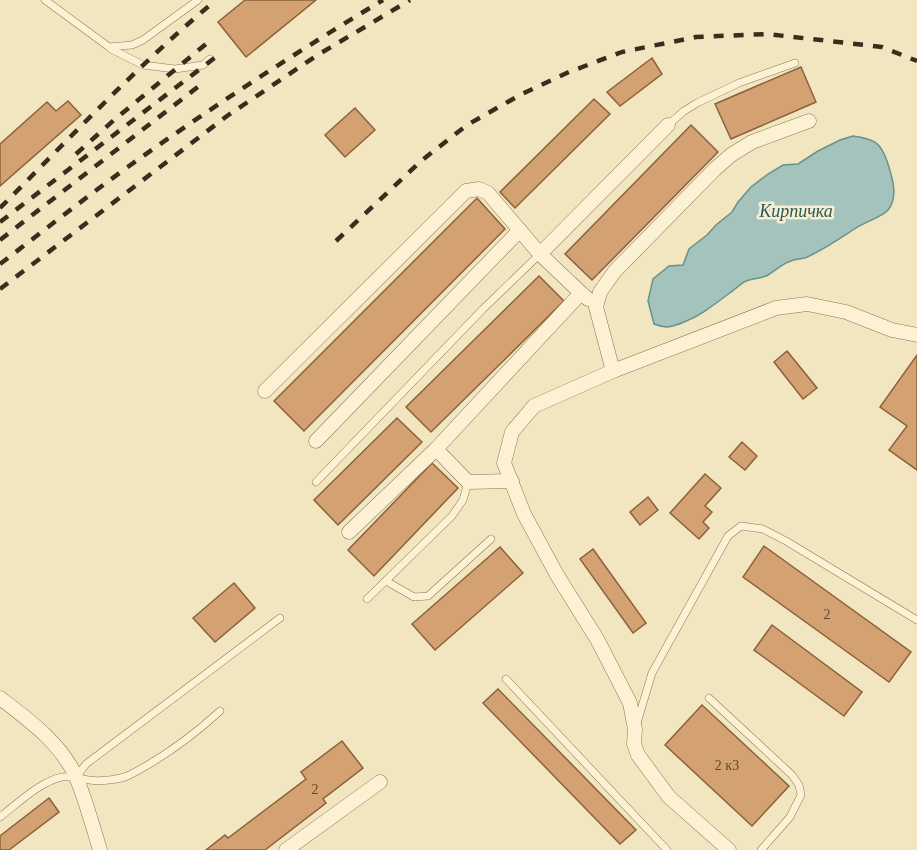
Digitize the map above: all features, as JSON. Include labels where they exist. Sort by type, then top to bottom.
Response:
[{"type":"street","points":[[613,371],[597,307],[600,292],[615,271],[731,155],[752,142],[809,121]]},
{"type":"street","points":[[540,254],[668,125]]},
{"type":"street","points":[[266,391],[466,191],[479,189],[488,193],[540,254],[597,307]]},
{"type":"street","points":[[316,441],[519,230]]},
{"type":"street","points":[[349,532],[436,449],[581,292]]},
{"type":"street","points":[[729,850],[669,797],[638,754],[634,744],[635,729],[630,703],[597,639],[557,575],[524,514],[504,463],[512,432],[534,406],[613,371],[776,308],[807,304],[846,312],[892,330],[917,335]]},
{"type":"street","points":[[436,449],[468,482],[512,481]]},
{"type":"street","points":[[0,698],[41,730],[62,755],[76,777],[100,850]]},
{"type":"street","points":[[286,850],[380,782]]},
{"type":"lane","points":[[45,0],[109,47],[143,65],[175,69],[203,65],[210,59]]},
{"type":"lane","points":[[109,47],[125,47],[138,43],[198,0]]},
{"type":"lane","points":[[668,125],[684,111],[739,83],[795,63]]},
{"type":"lane","points":[[316,482],[483,309],[540,254]]},
{"type":"lane","points":[[367,599],[452,516],[463,500],[468,482]]},
{"type":"lane","points":[[635,729],[652,673],[728,536],[741,526],[762,529],[786,541],[917,621]]},
{"type":"lane","points":[[386,581],[414,597],[428,596],[491,539]]},
{"type":"lane","points":[[76,777],[86,764],[280,618]]},
{"type":"lane","points":[[506,679],[667,850]]},
{"type":"lane","points":[[709,698],[792,775],[799,785],[801,795],[790,817],[761,850]]},
{"type":"lane","points":[[0,817],[54,779],[76,777],[104,782],[128,776],[194,735],[220,711]]},
{"type":"water","name":"Кирпичка","points":[[853,136],[875,142],[882,149],[894,186],[893,199],[888,210],[812,255],[788,262],[765,276],[746,281],[691,319],[669,327],[654,324],[648,301],[653,279],[669,266],[683,265],[689,249],[732,212],[751,187],[768,174],[783,165],[798,164],[818,151]]},
{"type":"building","points":[[245,0],[316,0],[246,57],[218,22]]},
{"type":"building","points":[[652,58],[662,74],[620,106],[607,92]]},
{"type":"building","points":[[801,67],[816,102],[731,139],[715,104]]},
{"type":"building","points":[[594,99],[610,114],[515,208],[500,192]]},
{"type":"building","points":[[68,101],[81,115],[0,186],[0,144],[47,102],[56,111]]},
{"type":"building","points":[[355,108],[375,130],[345,157],[325,135]]},
{"type":"building","points":[[691,125],[718,152],[592,280],[565,254]]},
{"type":"building","points":[[477,198],[505,229],[304,431],[274,401]]},
{"type":"building","points":[[539,276],[564,301],[431,432],[406,407]]},
{"type":"building","points":[[787,351],[817,388],[803,399],[774,362]]},
{"type":"building","points":[[917,355],[917,470],[889,450],[907,426],[880,407]]},
{"type":"building","points":[[397,418],[422,442],[338,525],[314,500]]},
{"type":"building","points":[[742,442],[757,456],[745,470],[729,457]]},
{"type":"building","points":[[432,463],[458,488],[374,576],[348,550]]},
{"type":"building","points":[[705,474],[721,488],[705,506],[712,512],[703,522],[709,528],[699,539],[670,513]]},
{"type":"building","points":[[648,497],[658,510],[640,525],[630,512]]},
{"type":"building","points":[[764,546],[911,652],[889,682],[743,577]]},
{"type":"building","points":[[500,547],[523,573],[435,650],[412,624]]},
{"type":"building","points":[[593,549],[646,623],[633,633],[580,559]]},
{"type":"building","points":[[234,583],[255,608],[215,642],[193,618]]},
{"type":"building","points":[[772,625],[862,692],[844,716],[754,650]]},
{"type":"building","points":[[498,689],[636,830],[620,844],[483,703]]},
{"type":"building","points":[[702,705],[789,786],[752,826],[665,745]]},
{"type":"building","points":[[342,741],[363,768],[323,799],[326,803],[265,850],[206,850],[225,835],[228,838],[306,779],[301,772]]},
{"type":"building","points":[[49,798],[59,812],[9,850],[0,850],[0,836]]},
{"type":"railway","points":[[0,208],[132,75],[216,0]]},
{"type":"railway","points":[[0,264],[169,138],[259,77],[383,0]]},
{"type":"railway","points":[[0,289],[227,116],[316,56],[410,0]]},
{"type":"railway","points":[[336,241],[421,161],[467,125],[520,95],[569,72],[622,52],[696,37],[767,34],[882,47],[917,61]]},
{"type":"railway","points":[[76,154],[206,44]]},
{"type":"railway","points":[[0,222],[217,56]]},
{"type":"railway","points":[[0,240],[199,86]]}]
